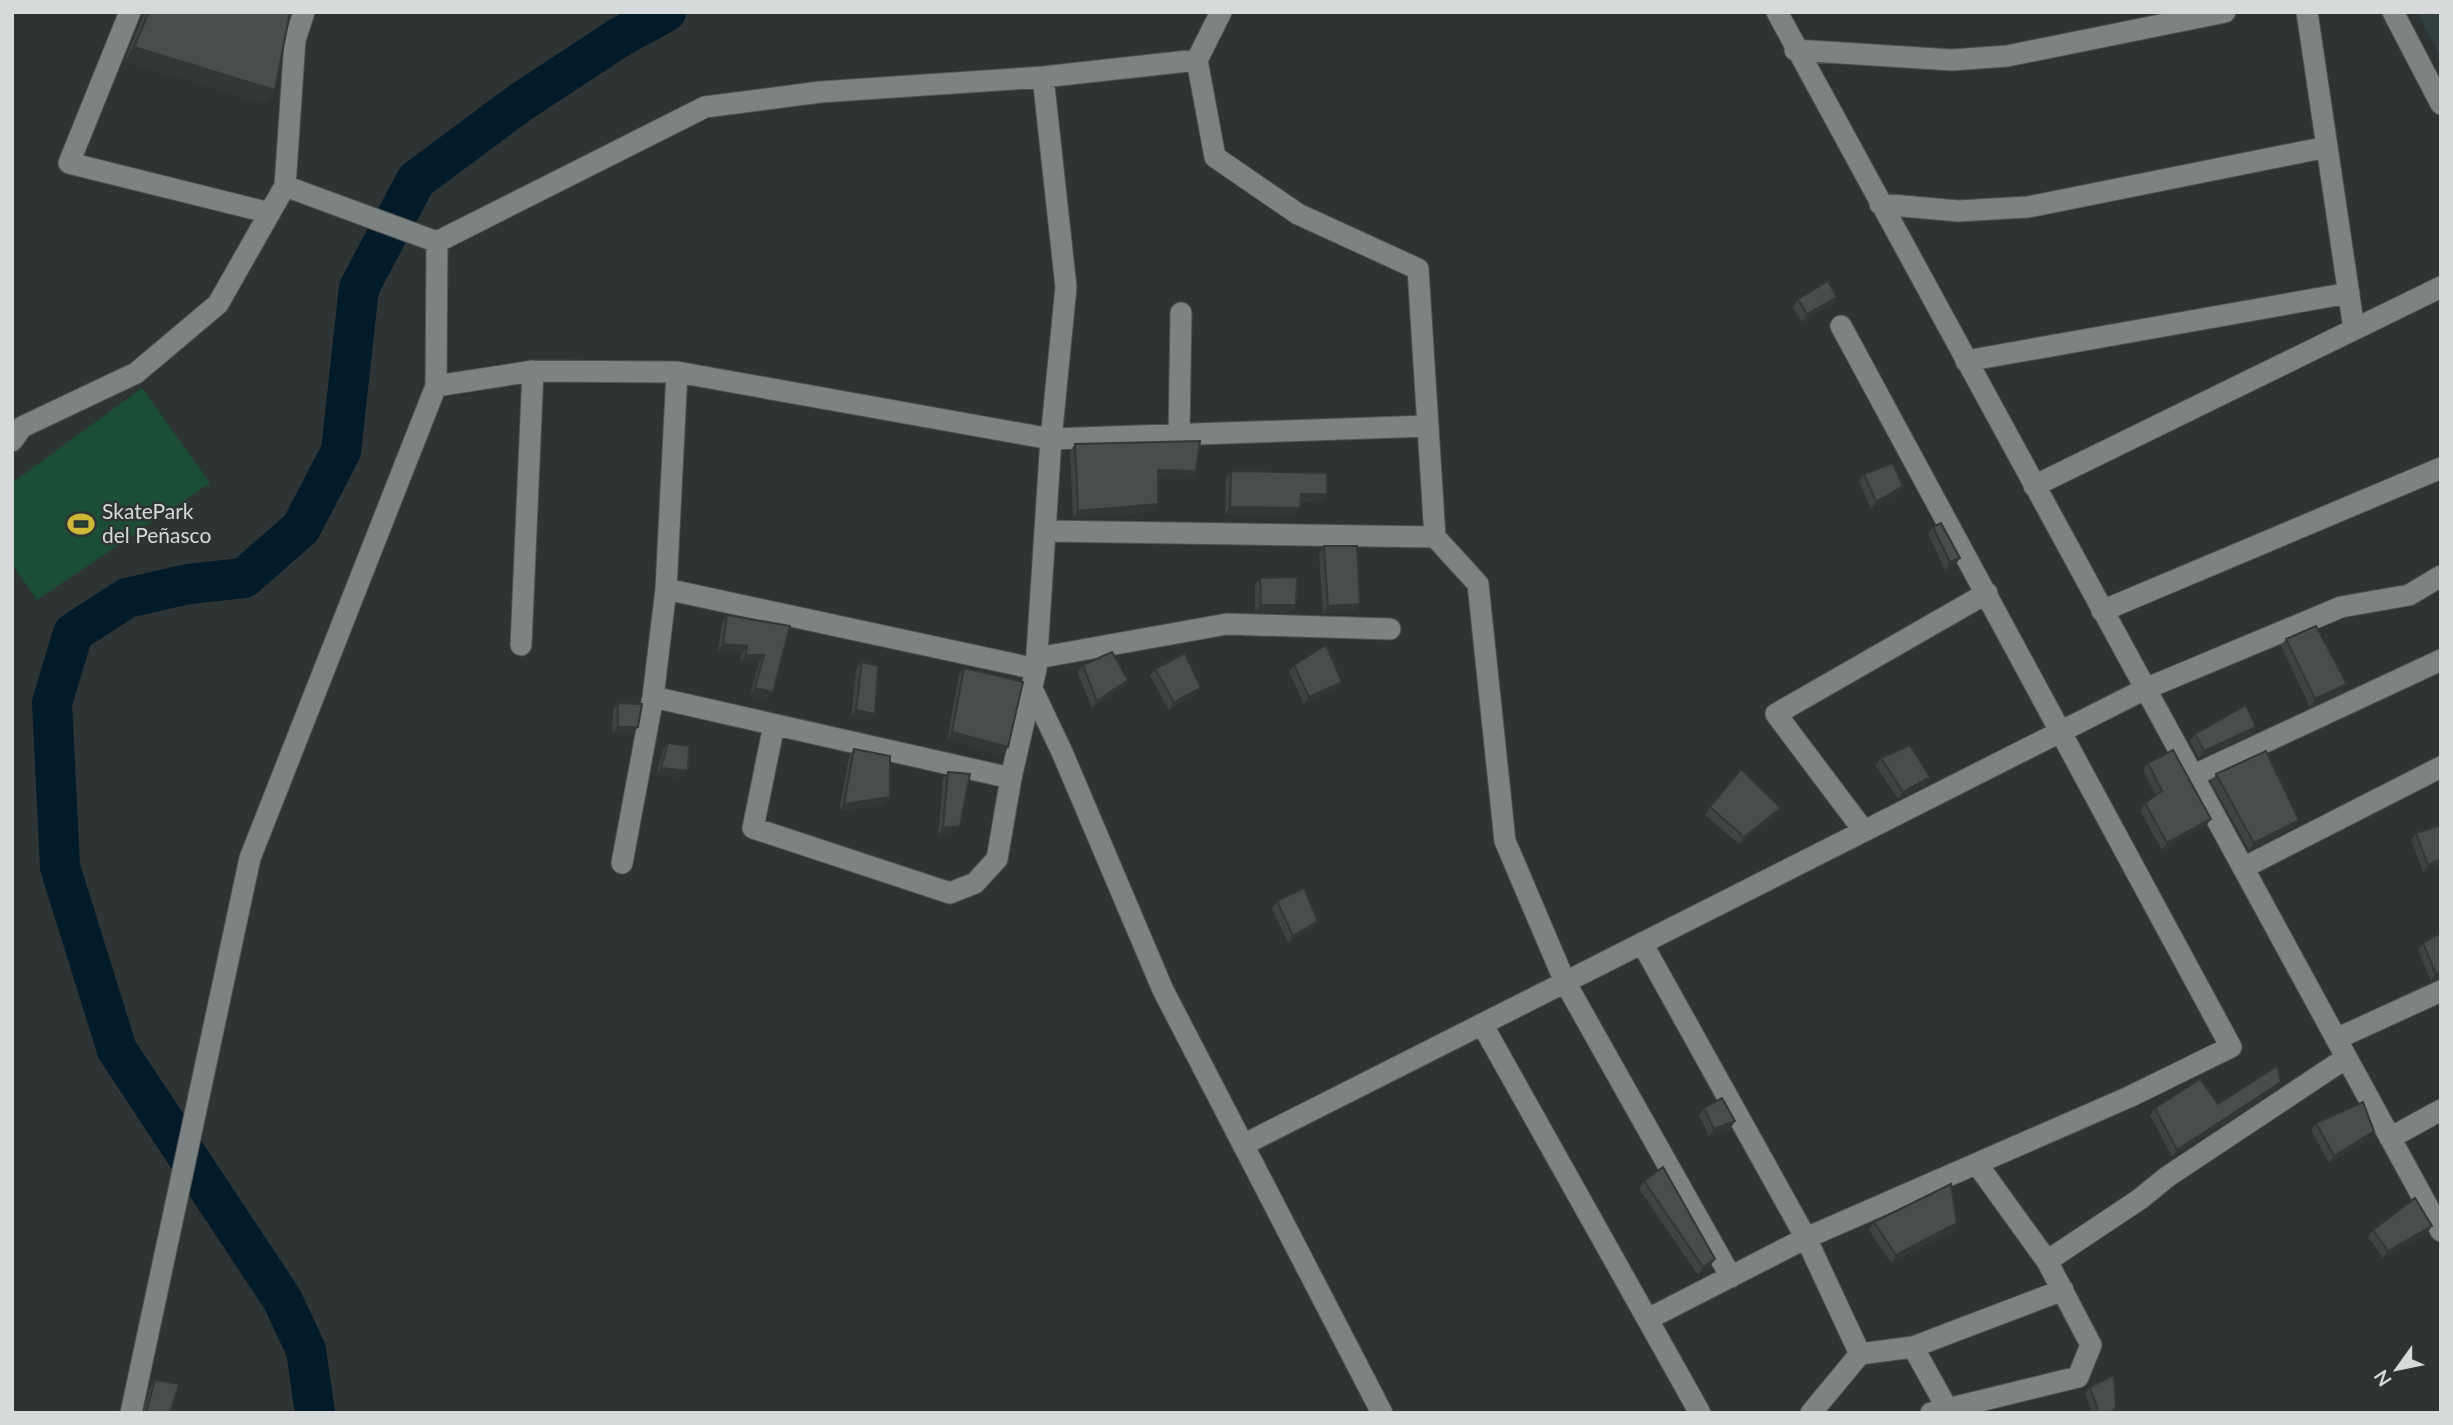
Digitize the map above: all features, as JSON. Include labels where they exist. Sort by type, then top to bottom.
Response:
[{"type":"street","points":[[130,12],[69,163],[270,213]]},
{"type":"street","points":[[12,441],[22,428],[136,373],[218,304],[285,186],[299,12]]},
{"type":"street","points":[[295,40],[304,12]]},
{"type":"street","points":[[1221,12],[1197,60],[1215,157],[1298,214],[1418,269],[1435,537],[1478,584],[1505,841],[1566,982],[1731,1277]]},
{"type":"street","points":[[1777,12],[1795,50],[2441,1230]]},
{"type":"street","points":[[1795,50],[1966,59],[2007,56],[2154,19],[2225,12]]},
{"type":"street","points":[[2307,12],[2354,329]]},
{"type":"street","points":[[2393,12],[2441,104]]},
{"type":"street","points":[[285,186],[437,242],[705,107],[820,92],[1043,76],[1197,60]]},
{"type":"street","points":[[774,725],[753,828],[950,893],[975,883],[996,859],[1035,672],[1051,439],[1066,287],[1043,76]]},
{"type":"street","points":[[1880,204],[1958,211],[2028,207],[2327,147]]},
{"type":"street","points":[[131,1413],[250,858],[436,387],[437,242]]},
{"type":"street","points":[[2034,486],[2441,286]]},
{"type":"street","points":[[1965,361],[2349,293]]},
{"type":"street","points":[[1180,434],[1181,313]]},
{"type":"street","points":[[1648,1319],[1807,1238],[2129,1097],[2231,1047],[2062,730],[1841,326]]},
{"type":"street","points":[[436,387],[533,371],[677,372],[1051,439],[1428,426]]},
{"type":"street","points":[[521,645],[533,371]]},
{"type":"street","points":[[622,863],[653,697],[666,589],[677,372]]},
{"type":"street","points":[[2102,611],[2441,468]]},
{"type":"street","points":[[1045,531],[1435,537]]},
{"type":"street","points":[[1243,1145],[2145,689],[2341,607],[2409,595],[2441,576]]},
{"type":"street","points":[[666,589],[1035,672],[1227,624],[1390,629]]},
{"type":"street","points":[[1864,831],[1776,714],[1987,593]]},
{"type":"street","points":[[2192,776],[2441,660]]},
{"type":"street","points":[[1035,672],[1062,752],[1163,990],[1382,1413]]},
{"type":"street","points":[[653,697],[1011,778]]},
{"type":"street","points":[[2243,868],[2441,767]]},
{"type":"street","points":[[1642,943],[1807,1238],[1860,1354]]},
{"type":"street","points":[[2047,1261],[2140,1199],[2341,1049],[2441,991]]},
{"type":"street","points":[[1482,1024],[1700,1413]]},
{"type":"street","points":[[2390,1138],[2441,1110]]},
{"type":"street","points":[[1913,1347],[1940,1411],[2078,1377],[2091,1345],[2047,1261],[1977,1164]]},
{"type":"street","points":[[1811,1413],[1860,1354],[1913,1347],[2063,1290]]},
{"type":"shaded area","points":[[2417,12],[2441,12],[2441,58]]},
{"type":"green space","name":"SkatePark del Peñasco","points":[[142,388],[210,483],[37,600],[12,564],[12,483]]},
{"type":"building","points":[[149,12],[290,12],[275,90],[134,47]]},
{"type":"building","points":[[1828,281],[1837,297],[1807,314],[1798,299]]},
{"type":"building","points":[[1200,441],[1196,471],[1158,470],[1158,504],[1078,511],[1075,444]]},
{"type":"building","points":[[1893,463],[1903,486],[1876,502],[1864,474]]},
{"type":"building","points":[[1231,471],[1327,473],[1327,494],[1301,494],[1300,508],[1230,507]]},
{"type":"building","points":[[1941,523],[1960,558],[1950,562],[1933,527]]},
{"type":"building","points":[[1324,546],[1357,546],[1360,604],[1328,606]]},
{"type":"building","points":[[1297,577],[1296,605],[1261,605],[1260,578]]},
{"type":"building","points":[[727,615],[790,626],[773,692],[755,688],[764,655],[746,655],[747,646],[723,644]]},
{"type":"building","points":[[2316,626],[2347,684],[2315,699],[2286,639]]},
{"type":"building","points":[[1326,645],[1342,682],[1309,697],[1294,665]]},
{"type":"building","points":[[1112,652],[1128,680],[1097,701],[1083,665]]},
{"type":"building","points":[[1185,653],[1201,688],[1174,702],[1155,669]]},
{"type":"building","points":[[862,662],[878,666],[875,714],[856,710]]},
{"type":"building","points":[[964,668],[1023,682],[1008,747],[952,732]]},
{"type":"building","points":[[618,703],[642,704],[638,727],[618,727]]},
{"type":"building","points":[[2246,705],[2256,727],[2204,751],[2195,734]]},
{"type":"building","points":[[668,743],[689,746],[688,771],[661,768]]},
{"type":"building","points":[[1910,745],[1930,777],[1903,792],[1881,758]]},
{"type":"building","points":[[854,749],[890,756],[890,797],[844,804]]},
{"type":"building","points":[[2173,750],[2211,819],[2167,843],[2145,803],[2162,791],[2148,763]]},
{"type":"building","points":[[2266,751],[2299,820],[2254,843],[2216,774]]},
{"type":"building","points":[[1741,769],[1781,808],[1744,837],[1710,807]]},
{"type":"building","points":[[948,772],[970,774],[960,826],[943,828]]},
{"type":"building","points":[[2441,825],[2441,859],[2428,865],[2416,833]]},
{"type":"building","points":[[1304,888],[1318,921],[1293,936],[1277,901]]},
{"type":"building","points":[[2441,933],[2441,972],[2436,974],[2423,943]]},
{"type":"building","points":[[2277,1066],[2281,1082],[2177,1150],[2155,1108],[2200,1079],[2218,1104]]},
{"type":"building","points":[[1722,1098],[1735,1121],[1714,1129],[1704,1108]]},
{"type":"building","points":[[2363,1102],[2374,1131],[2334,1156],[2316,1123]]},
{"type":"building","points":[[1663,1167],[1715,1259],[1703,1267],[1644,1181]]},
{"type":"building","points":[[1951,1184],[1957,1223],[1896,1255],[1874,1222]]},
{"type":"building","points":[[2415,1198],[2432,1226],[2388,1251],[2373,1230]]},
{"type":"building","points":[[2114,1375],[2116,1408],[2109,1413],[2099,1413],[2090,1387]]},
{"type":"building","points":[[155,1380],[179,1384],[170,1413],[146,1413]]},
{"type":"waterway","points":[[315,1413],[306,1350],[282,1299],[117,1050],[60,867],[52,703],[73,633],[127,598],[188,584],[244,578],[301,528],[341,451],[359,288],[416,180],[521,102],[620,37],[666,12]]},
{"type":"place","name":"SkatePark del Peñasco","points":[[81,524]]}]
